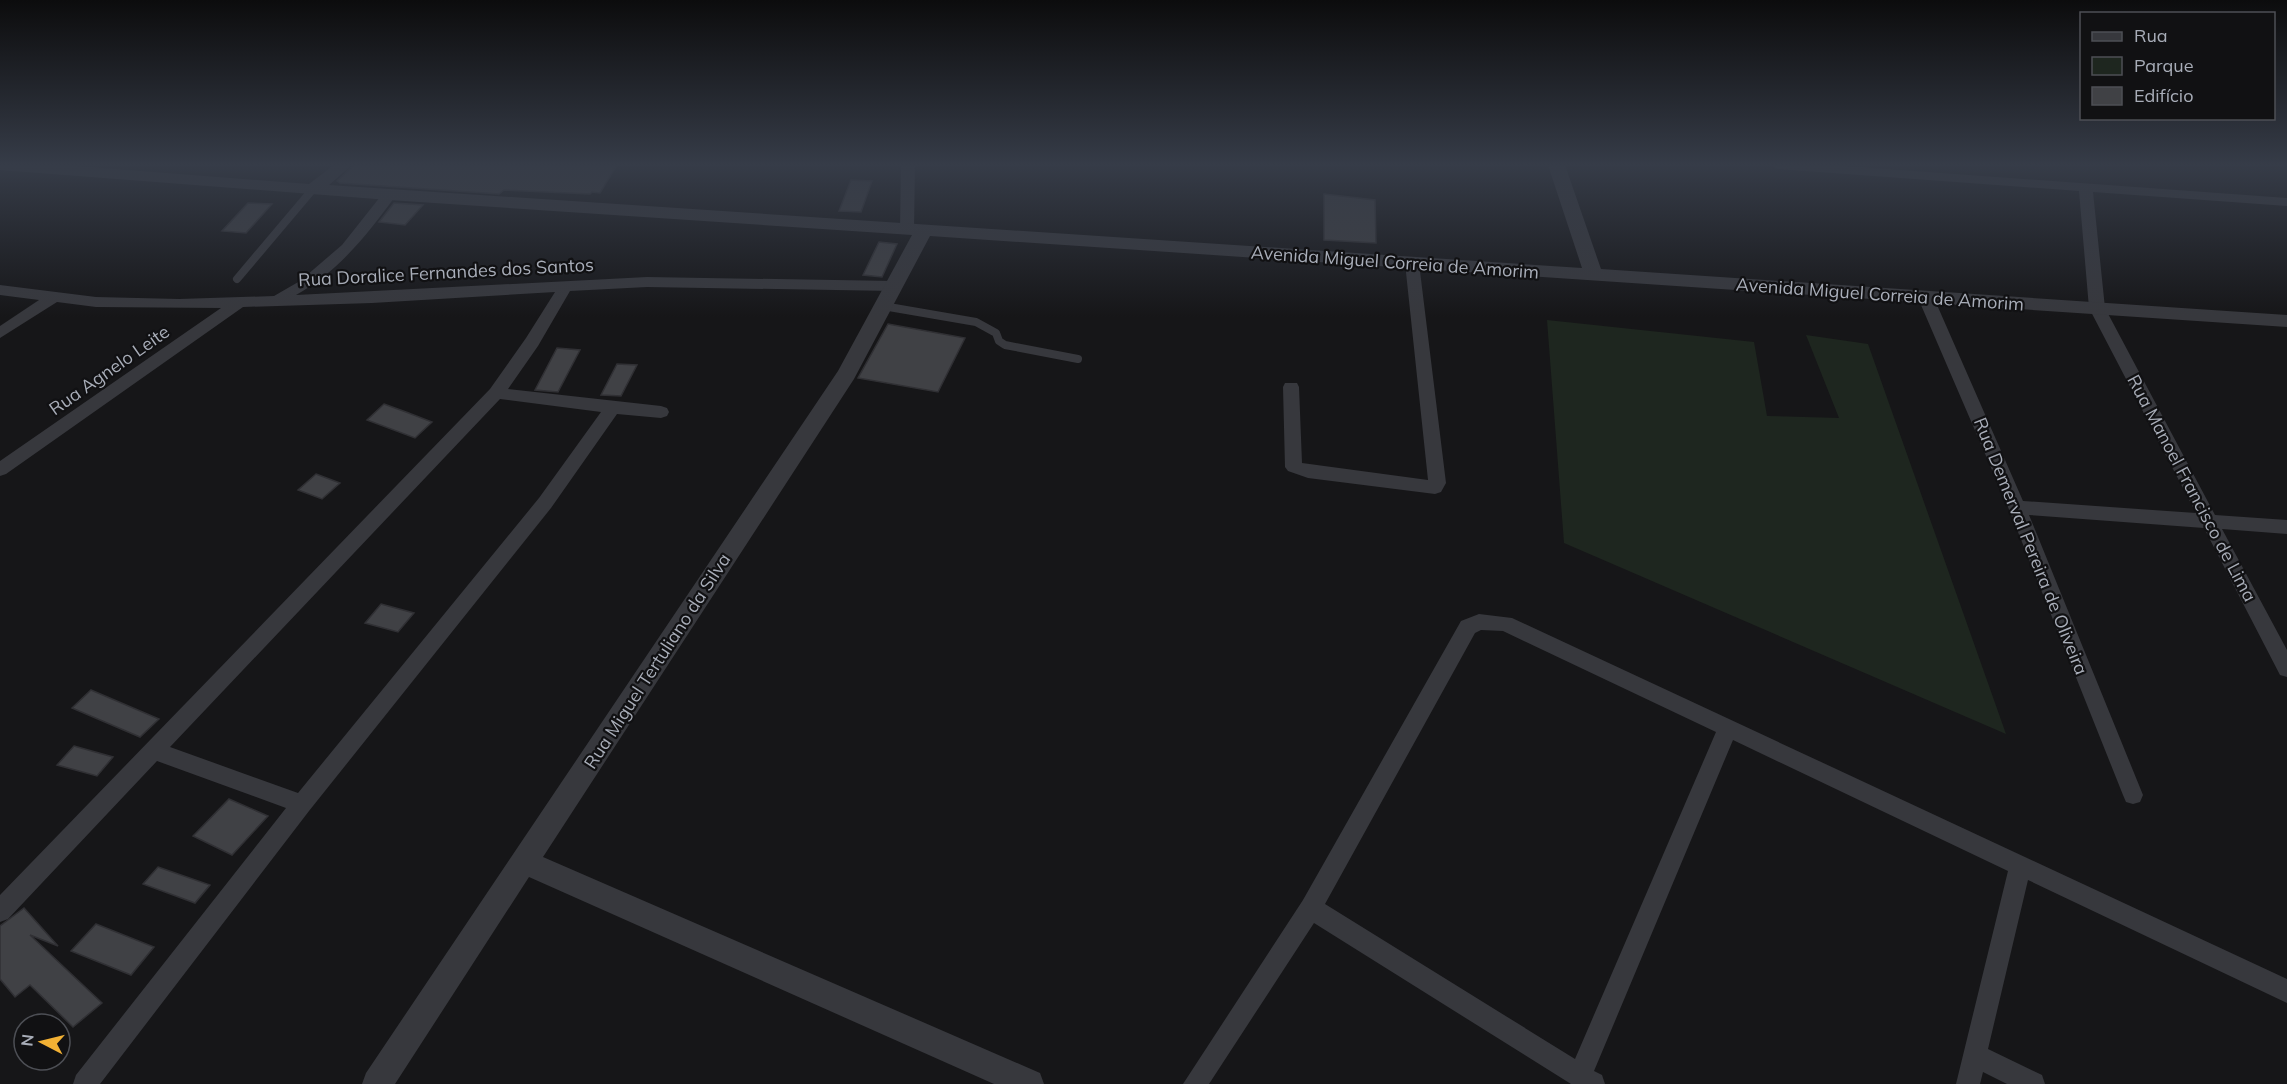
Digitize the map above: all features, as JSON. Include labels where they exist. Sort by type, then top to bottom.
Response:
[{"type":"street","points":[[279,299],[305,284],[347,248],[373,216]]},
{"type":"street","name":"Avenida Miguel Correia de Amorim","points":[[699,216],[2287,321]]},
{"type":"street","points":[[914,216],[916,230]]},
{"type":"street","points":[[1574,216],[1594,276]]},
{"type":"street","points":[[2089,216],[2097,308]]},
{"type":"street","name":"Rua Miguel Tertuliano da Silva","points":[[377,1084],[847,374],[889,296],[916,230]]},
{"type":"street","points":[[1291,387],[1294,467],[1308,472],[1435,487],[1437,483],[1412,263]]},
{"type":"street","name":"Rua Doralice Fernandes dos Santos","points":[[0,290],[53,298],[119,303],[372,298],[647,282],[889,296]]},
{"type":"street","points":[[0,911],[496,393],[532,342],[566,286]]},
{"type":"street","points":[[0,333],[53,298]]},
{"type":"street","name":"Rua Demerval Pereira de Oliveira","points":[[1926,298],[2017,507],[2133,795]]},
{"type":"street","name":"Rua Agnelo Leite","points":[[0,470],[241,301]]},
{"type":"street","name":"Rua Manoel Francisco de Lima","points":[[2097,308],[2287,669]]},
{"type":"street","points":[[496,393],[662,412]]},
{"type":"street","points":[[85,1084],[302,804],[545,503],[613,408]]},
{"type":"street","points":[[2017,507],[2210,520],[2287,528]]},
{"type":"street","points":[[1195,1084],[1311,909],[1468,627],[1479,622],[1505,623],[2287,991]]},
{"type":"street","points":[[1311,909],[1586,1080],[1728,728]]},
{"type":"street","points":[[155,751],[302,804]]},
{"type":"street","points":[[525,862],[1029,1084]]},
{"type":"street","points":[[1968,1084],[2020,867]]},
{"type":"street","points":[[1975,1055],[2034,1084]]},
{"type":"lane","points":[[237,279],[291,216]]},
{"type":"lane","points":[[889,296],[976,322],[996,333],[999,341],[1005,345],[1078,359]]},
{"type":"green space","points":[[1547,320],[1754,342],[1767,416],[1839,418],[1806,335],[1868,344],[2006,734],[1564,543]]},
{"type":"building","points":[[236,216],[262,216],[246,233],[222,231]]},
{"type":"building","points":[[384,216],[413,216],[405,225],[379,222]]},
{"type":"building","points":[[1324,216],[1375,216],[1376,243],[1324,240]]},
{"type":"building","points":[[879,242],[897,244],[882,277],[863,275]]},
{"type":"building","points":[[888,324],[965,338],[938,392],[858,378]]},
{"type":"building","points":[[557,348],[580,350],[558,392],[535,390]]},
{"type":"building","points":[[617,364],[637,365],[621,396],[601,395]]},
{"type":"building","points":[[384,404],[432,422],[415,438],[367,420]]},
{"type":"building","points":[[316,474],[340,483],[322,499],[298,490]]},
{"type":"building","points":[[381,604],[414,613],[398,632],[365,623]]},
{"type":"building","points":[[91,690],[159,719],[140,737],[72,708]]},
{"type":"building","points":[[74,746],[113,757],[97,776],[57,765]]},
{"type":"building","points":[[229,799],[268,816],[232,855],[193,836]]},
{"type":"building","points":[[158,867],[210,885],[195,903],[143,884]]},
{"type":"building","points":[[24,908],[58,946],[30,935],[102,1003],[73,1027],[72,1012],[58,1012],[30,985],[15,997],[0,979],[0,926]]},
{"type":"building","points":[[96,924],[154,947],[131,975],[71,951]]}]
